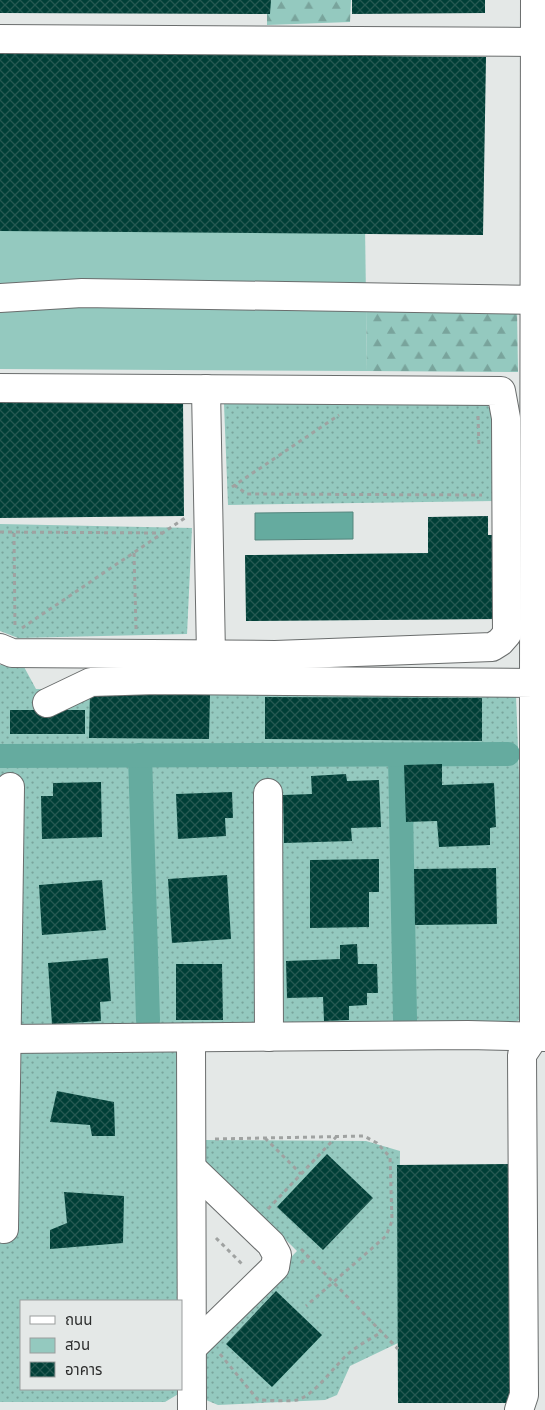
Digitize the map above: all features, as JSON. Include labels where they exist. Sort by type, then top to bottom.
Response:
[{"type":"street","points":[[519,1410],[524,1395],[534,1301],[522,1055],[540,1037],[534,683],[539,300],[535,0]]},
{"type":"street","points":[[0,39],[535,42]]},
{"type":"street","points":[[0,298],[82,293],[539,300]]},
{"type":"street","points":[[0,388],[501,390],[506,418],[494,494],[507,634],[492,647],[275,655],[12,653],[8,640]]},
{"type":"street","points":[[206,389],[211,655]]},
{"type":"street","points":[[47,703],[91,682],[157,680],[534,683]]},
{"type":"street","points":[[4,1229],[4,889],[10,787]]},
{"type":"street","points":[[268,793],[269,1037]]},
{"type":"street","points":[[3,1037],[191,1038],[468,1035],[540,1037]]},
{"type":"street","points":[[191,1038],[192,1213],[205,1350],[192,1410]]},
{"type":"street","points":[[192,1168],[271,1244],[277,1255],[276,1267],[260,1282],[205,1350]]},
{"type":"path","points":[[478,414],[479,450]]},
{"type":"path","points":[[234,485],[247,494],[494,494]]},
{"type":"path","points":[[481,486],[494,494]]},
{"type":"path","points":[[0,532],[163,533]]},
{"type":"path","points":[[8,640],[14,533]]},
{"type":"path","points":[[134,552],[136,654]]},
{"type":"path","points":[[265,1212],[336,1136]]},
{"type":"path","points":[[210,1139],[364,1136],[378,1143],[390,1157],[392,1221],[386,1236],[306,1306]]},
{"type":"path","points":[[265,1138],[301,1174]]},
{"type":"path","points":[[192,1213],[260,1282]]},
{"type":"path","points":[[294,1270],[308,1256]]},
{"type":"path","points":[[205,1350],[258,1400],[297,1400],[308,1394],[328,1376],[348,1354],[362,1343],[382,1332]]},
{"type":"green space","points":[[267,0],[351,0],[350,22],[267,25]]},
{"type":"green space","points":[[365,225],[367,371],[0,369],[0,228]]},
{"type":"green space","points":[[366,306],[517,309],[518,372],[367,371]]},
{"type":"green space","points":[[481,396],[495,416],[494,501],[228,505],[224,404]]},
{"type":"green space","points":[[0,524],[192,528],[187,634],[18,638],[0,631]]},
{"type":"green space","points":[[0,665],[23,665],[36,689],[516,695],[528,1016],[515,1022],[27,1030],[0,1020]]},
{"type":"green space","points":[[181,1052],[180,1300],[20,1300],[20,1390],[180,1390],[180,1393],[165,1402],[0,1402],[0,1236],[18,1233],[17,1053]]},
{"type":"green space","points":[[200,1140],[366,1141],[400,1151],[398,1343],[350,1366],[337,1395],[325,1400],[218,1405],[206,1400],[203,1361],[208,1343],[297,1251],[269,1223],[207,1169]]},
{"type":"shaded area","points":[[353,512],[353,539],[255,540],[255,513]]},
{"type":"building","points":[[0,0],[271,0],[270,14],[0,13]]},
{"type":"building","points":[[352,0],[485,0],[485,13],[352,14]]},
{"type":"building","points":[[0,53],[486,57],[483,235],[0,231]]},
{"type":"building","points":[[183,400],[184,516],[0,518],[0,402]]},
{"type":"building","points":[[488,516],[488,535],[499,535],[499,619],[246,621],[245,555],[428,553],[428,517]]},
{"type":"building","points":[[90,692],[210,693],[209,739],[89,738]]},
{"type":"building","points":[[265,697],[482,698],[482,741],[265,739]]},
{"type":"building","points":[[10,710],[85,710],[85,734],[10,734]]},
{"type":"building","points":[[442,764],[442,785],[494,783],[496,827],[490,828],[490,845],[439,847],[437,821],[406,822],[404,765]]},
{"type":"building","points":[[346,774],[347,781],[379,780],[381,827],[351,828],[352,841],[284,843],[283,795],[312,794],[311,776]]},
{"type":"building","points":[[101,782],[102,837],[42,839],[41,796],[53,796],[53,783]]},
{"type":"building","points":[[232,792],[233,818],[225,818],[226,836],[178,839],[176,794]]},
{"type":"building","points":[[379,859],[379,892],[369,892],[369,927],[310,928],[310,860]]},
{"type":"building","points":[[496,868],[497,924],[415,925],[414,869]]},
{"type":"building","points":[[227,875],[231,939],[172,943],[168,879]]},
{"type":"building","points":[[102,880],[106,930],[42,935],[39,885]]},
{"type":"building","points":[[357,944],[358,964],[377,964],[378,993],[367,993],[367,1005],[349,1006],[349,1020],[324,1021],[323,997],[287,998],[286,961],[340,959],[340,945]]},
{"type":"building","points":[[108,958],[111,1001],[100,1002],[101,1021],[52,1024],[48,963]]},
{"type":"building","points":[[176,964],[222,964],[223,1020],[176,1020]]},
{"type":"building","points":[[57,1091],[114,1102],[115,1136],[92,1136],[90,1125],[50,1122]]},
{"type":"building","points":[[327,1154],[373,1198],[323,1250],[277,1207]]},
{"type":"building","points":[[512,1164],[513,1403],[398,1403],[397,1165]]},
{"type":"building","points":[[64,1192],[124,1196],[123,1243],[50,1249],[50,1230],[67,1223]]},
{"type":"building","points":[[276,1291],[322,1335],[272,1387],[226,1344]]},
{"type":"waterway","points":[[0,756],[508,754]]},
{"type":"waterway","points":[[140,755],[148,1020]]},
{"type":"waterway","points":[[400,755],[405,1020]]}]
